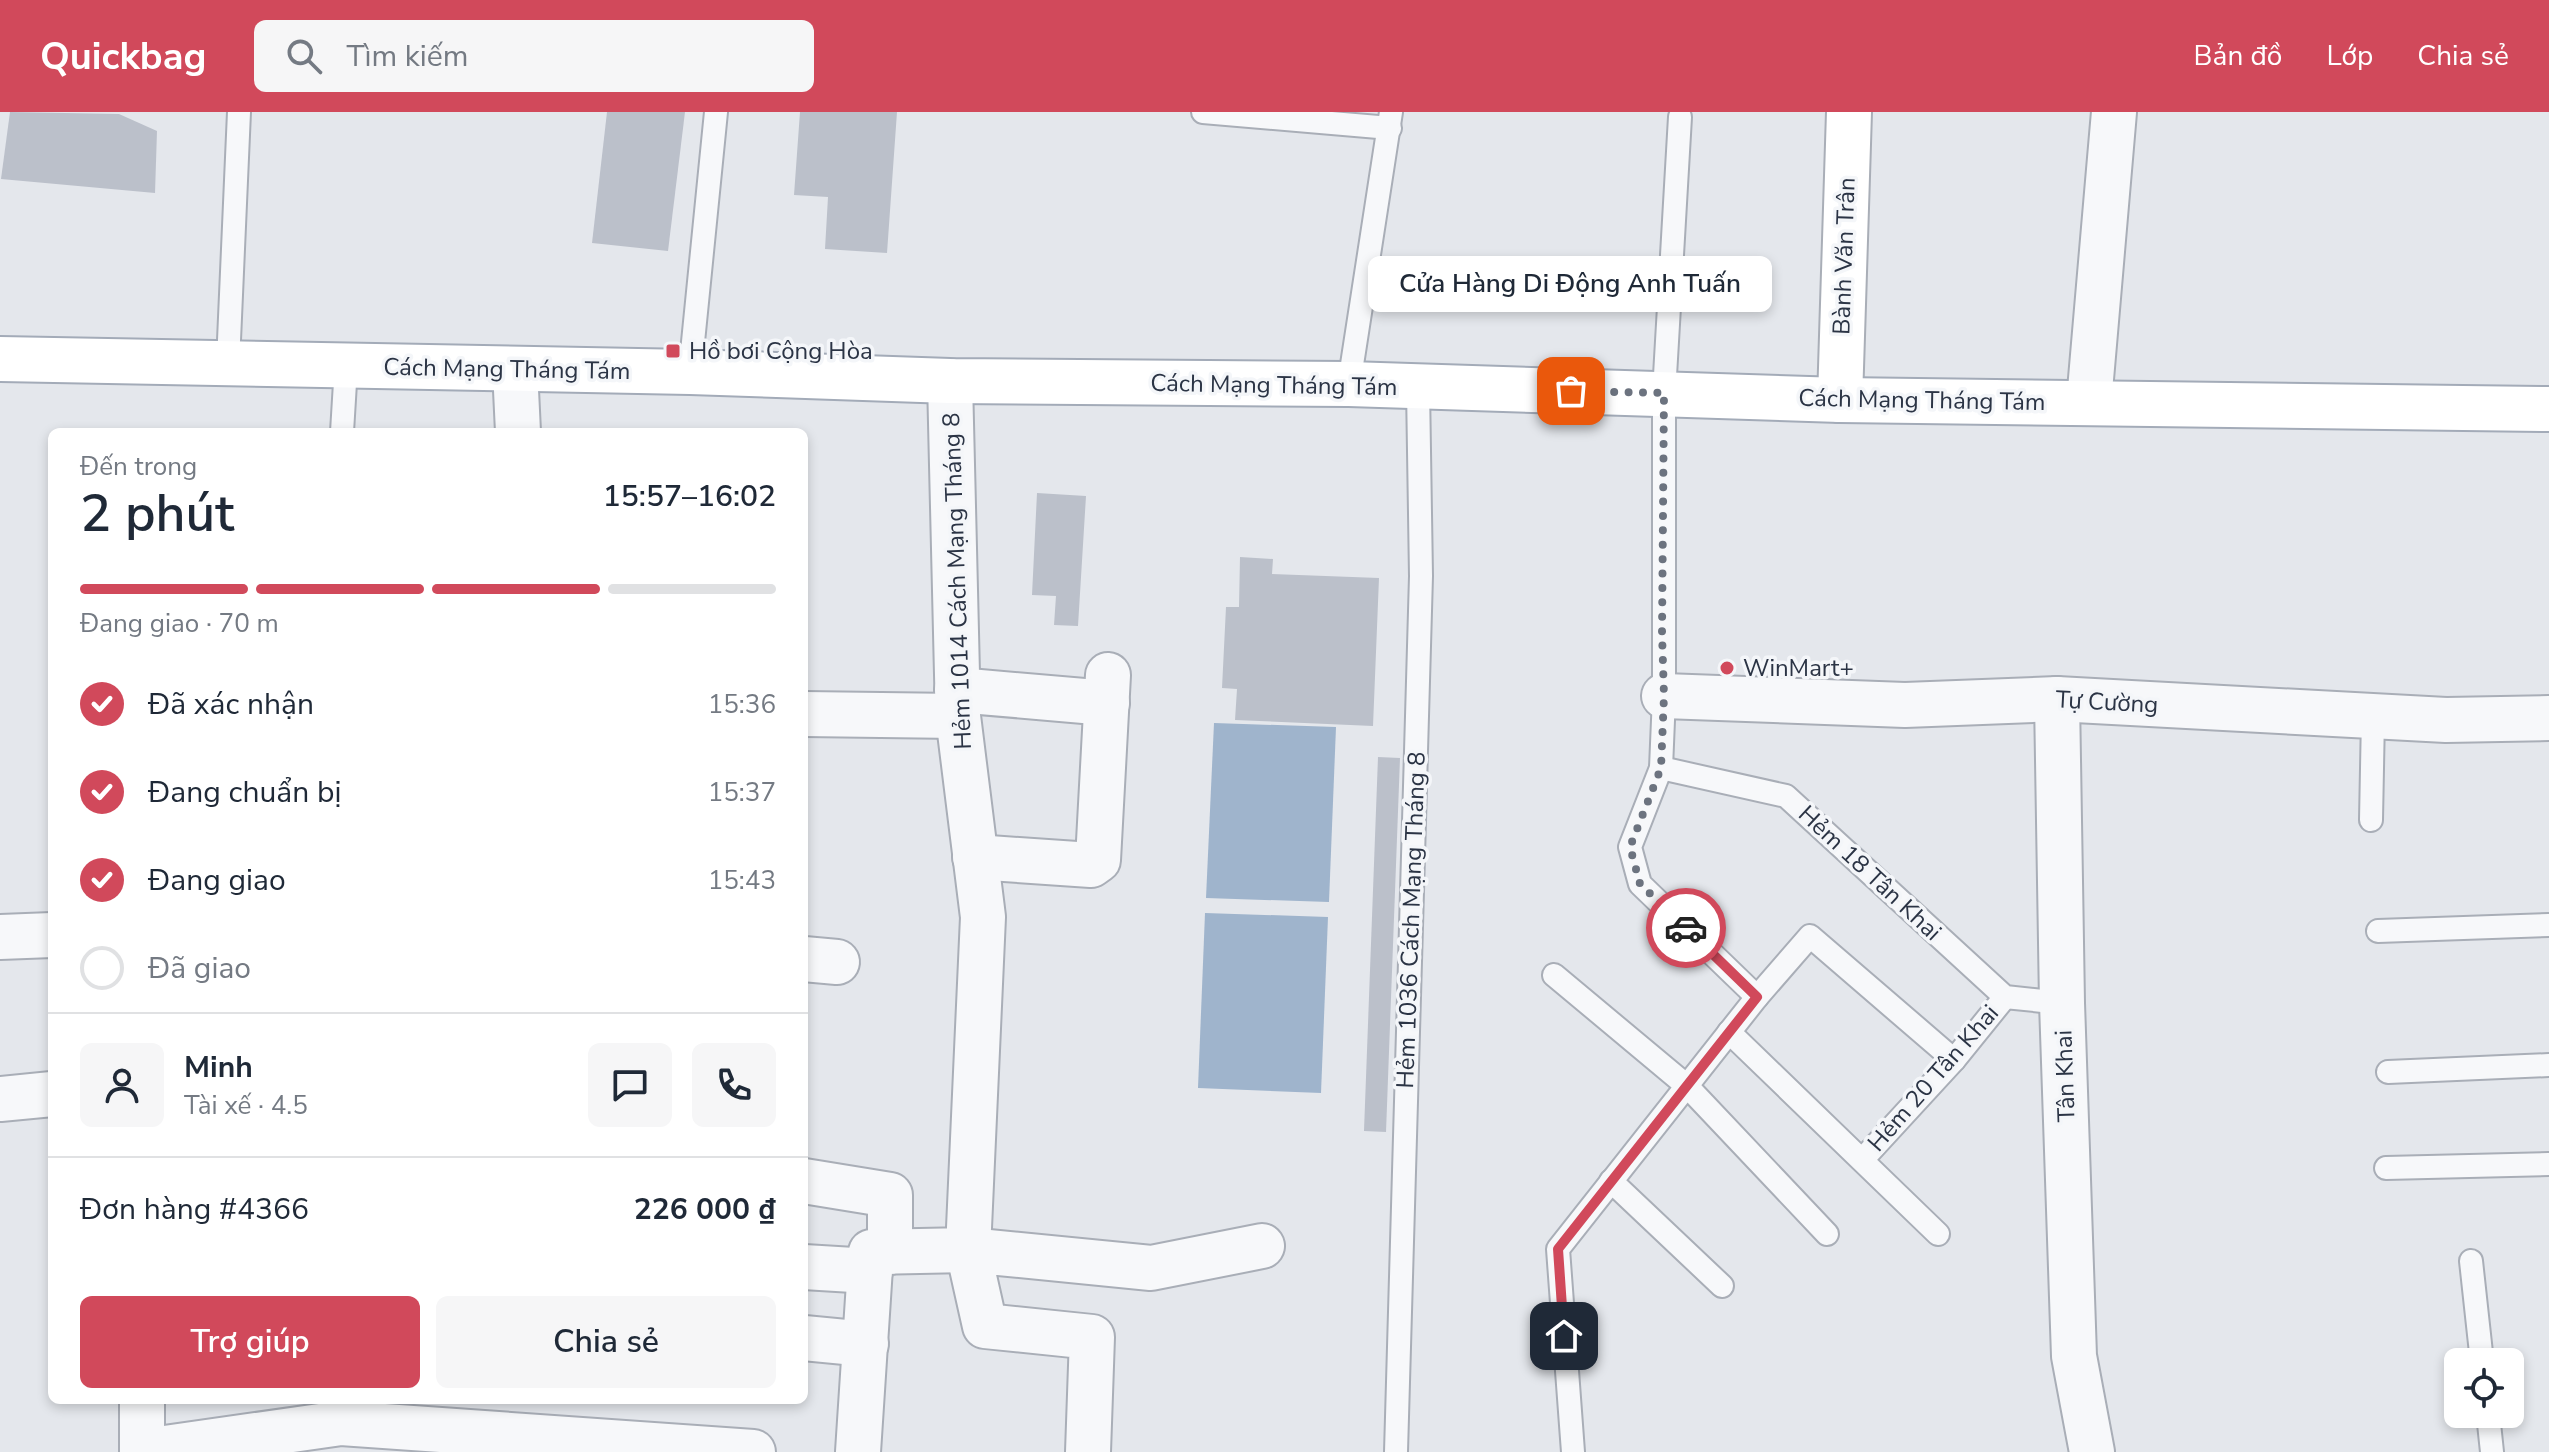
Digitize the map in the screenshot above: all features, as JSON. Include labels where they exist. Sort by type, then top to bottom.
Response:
[{"type":"main road","name":"Bành Văn Trân","points":[[1840,400],[1849,112]]},
{"type":"main road","name":"Cách Mạng Tháng Tám","points":[[0,359],[690,372],[950,381],[1349,384],[1840,400],[2549,409]]},
{"type":"street","points":[[2089,402],[2114,112]]},
{"type":"street","points":[[515,369],[518,428]]},
{"type":"street","name":"Hẻm 1014 Cách Mạng Tháng 8","points":[[950,381],[957,703],[983,917],[968,1250],[985,1326],[1092,1337],[1088,1452]]},
{"type":"street","points":[[808,714],[1107,689],[1098,860],[1091,865],[975,857]]},
{"type":"street","name":"Tự Cường","points":[[1664,696],[1905,705],[2057,699],[2446,720],[2549,718]]},
{"type":"street","name":"Tân Khai","points":[[2057,699],[2062,1003],[2074,1356],[2092,1452]]},
{"type":"street","points":[[0,937],[48,935]]},
{"type":"street","points":[[0,1099],[48,1094]]},
{"type":"street","points":[[808,1182],[890,1195],[866,1344],[858,1452]]},
{"type":"street","points":[[808,1267],[968,1250],[1151,1268],[1262,1246]]},
{"type":"street","points":[[808,1338],[866,1344]]},
{"type":"street","points":[[142,1404],[142,1452]]},
{"type":"street","points":[[154,1452],[158,1449],[229,1446],[341,1425],[468,1416],[568,1445],[753,1452]]},
{"type":"lane","points":[[228,363],[239,112]]},
{"type":"lane","points":[[690,372],[716,112]]},
{"type":"lane","points":[[1203,112],[1391,120],[1349,384]]},
{"type":"lane","points":[[1680,117],[1664,393],[1664,696],[1661,768],[1630,847],[1640,884],[1757,997]]},
{"type":"lane","points":[[342,428],[346,366]]},
{"type":"lane","name":"Hẻm 1036 Cách Mạng Tháng 8","points":[[1396,1452],[1421,576],[1418,388]]},
{"type":"lane","points":[[2371,820],[2373,717]]},
{"type":"lane","name":"Hẻm 18 Tân Khai","points":[[1661,768],[1786,796],[2005,997]]},
{"type":"lane","points":[[2378,931],[2549,925]]},
{"type":"lane","points":[[1573,1452],[1558,1249],[1757,997],[1810,936],[1954,1060]]},
{"type":"lane","points":[[1554,975],[1687,1086],[1827,1234]]},
{"type":"lane","points":[[2005,997],[2062,1003]]},
{"type":"lane","name":"Hẻm 20 Tân Khai","points":[[1862,1160],[1954,1060],[2005,997]]},
{"type":"lane","points":[[1729,1032],[1938,1234]]},
{"type":"lane","points":[[2388,1072],[2549,1065]]},
{"type":"lane","points":[[2386,1168],[2549,1164]]},
{"type":"lane","points":[[1611,1181],[1722,1286]]},
{"type":"lane","points":[[2471,1261],[2480,1348]]},
{"type":"lane","points":[[2489,1428],[2492,1452]]},
{"type":"water","points":[[1214,723],[1336,727],[1329,902],[1206,898]]},
{"type":"water","points":[[1205,913],[1328,917],[1321,1093],[1198,1088]]},
{"type":"building","points":[[10,112],[119,114],[157,131],[155,193],[1,179]]},
{"type":"building","points":[[607,112],[685,112],[668,251],[592,243]]},
{"type":"building","points":[[800,112],[897,112],[887,253],[825,249],[828,197],[794,195]]},
{"type":"building","points":[[1037,493],[1086,496],[1078,626],[1054,625],[1056,596],[1032,595]]},
{"type":"building","points":[[1240,557],[1273,559],[1272,574],[1379,578],[1373,726],[1235,720],[1237,689],[1222,688],[1226,607],[1239,607]]},
{"type":"building","points":[[1378,757],[1400,758],[1386,1132],[1364,1131]]},
{"type":"way so far","points":[[1571,391],[1664,393],[1664,696],[1661,768],[1630,847],[1640,884],[1686,928]]},
{"type":"place","name":"Hồ bơi Cộng Hòa","points":[[673,351]]},
{"type":"place","name":"Cửa Hàng Di Động Anh Tuấn","points":[[1571,391]]},
{"type":"place","name":"WinMart+","points":[[1727,668]]},
{"type":"route","points":[[1564,1336],[1558,1249],[1757,997],[1686,928]]}]
